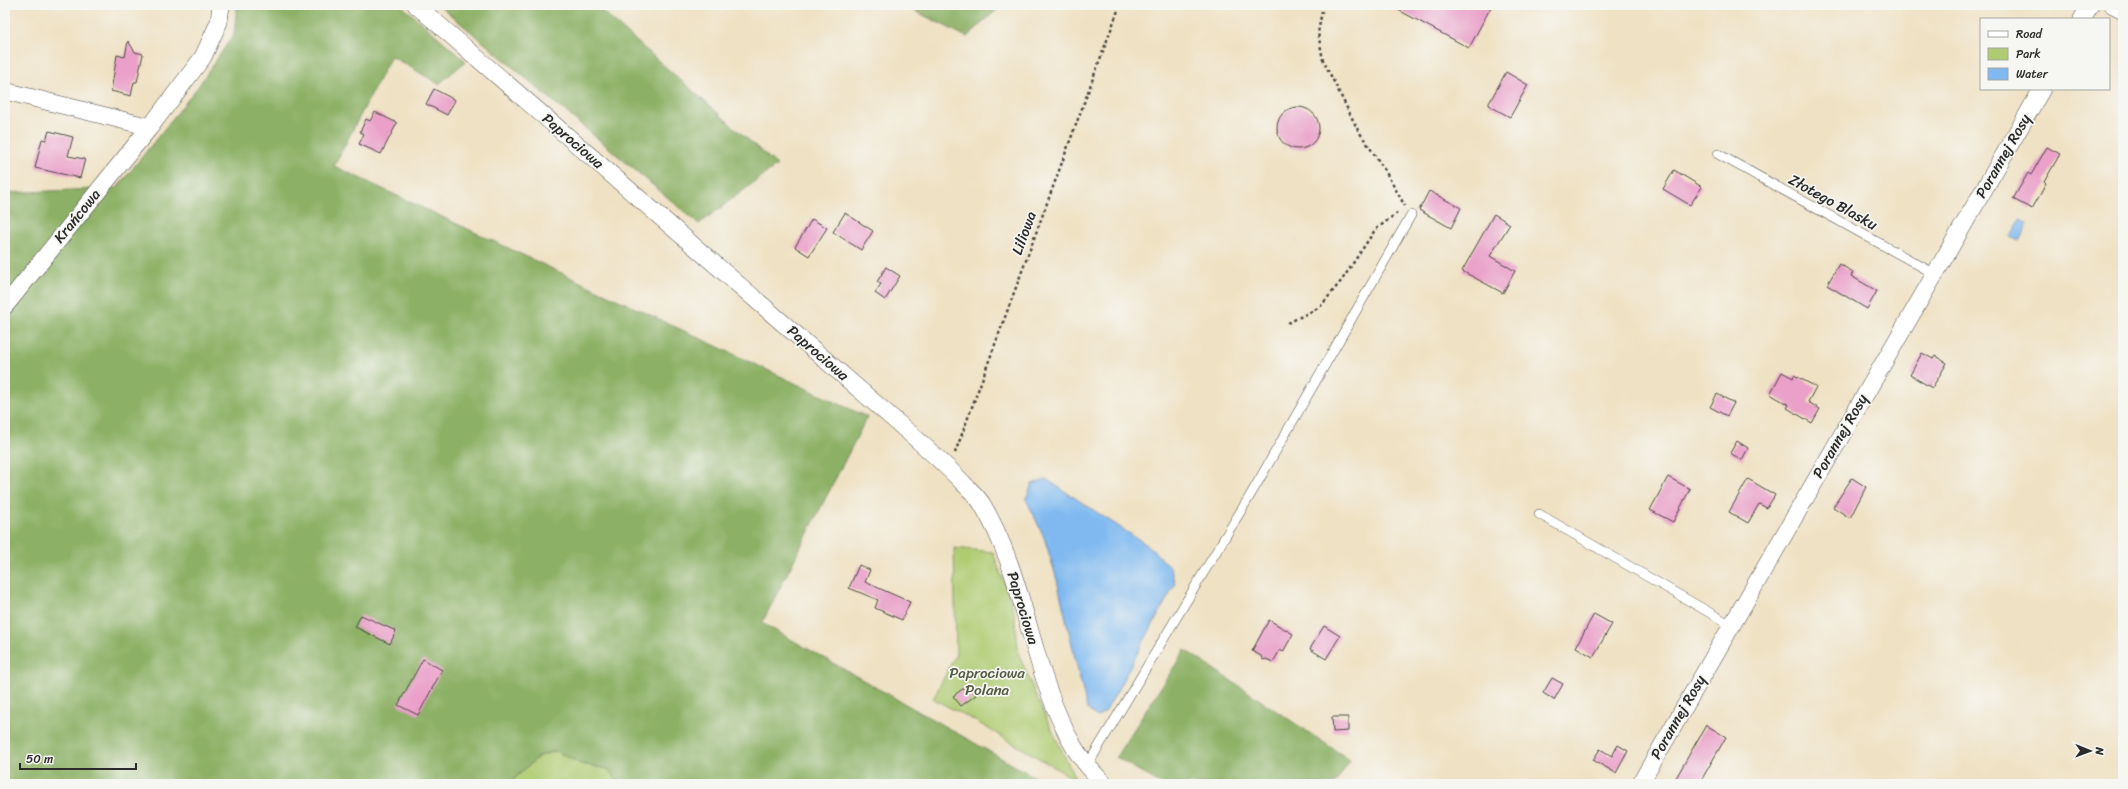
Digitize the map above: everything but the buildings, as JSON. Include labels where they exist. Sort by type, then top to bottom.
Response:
[{"type":"street","name":"Krańcowa","points":[[5,306],[150,127],[203,57],[219,22],[221,5]]},
{"type":"street","name":"Paprociowa","points":[[416,5],[950,468],[981,502],[1005,549],[1046,684],[1060,719],[1074,747],[1087,766],[1104,784]]},
{"type":"street","points":[[2083,18],[2090,5]]},
{"type":"street","points":[[2113,5],[2123,10]]},
{"type":"street","name":"Porannej Rosy","points":[[1640,784],[2041,90]]},
{"type":"street","points":[[5,91],[150,127]]},
{"type":"lane","name":"Złotego Blasku","points":[[1718,154],[1934,274]]},
{"type":"lane","points":[[1087,766],[1251,494],[1411,214]]},
{"type":"lane","points":[[1539,514],[1731,625]]},
{"type":"path","name":"Liliowa","points":[[950,468],[1120,5]]},
{"type":"path","points":[[1323,5],[1318,33],[1323,60],[1358,130],[1411,214]]},
{"type":"path","points":[[1288,323],[1320,307],[1342,280],[1375,230],[1406,206]]},
{"type":"green space","points":[[237,5],[401,5],[466,61],[439,84],[391,56],[334,166],[867,417],[762,623],[1047,784],[620,784],[608,769],[581,764],[556,751],[539,756],[509,784],[5,784],[5,193],[117,188],[197,88],[234,34]]},
{"type":"green space","points":[[439,5],[595,5],[777,165],[699,224]]},
{"type":"green space","points":[[903,5],[1002,5],[967,37]]},
{"type":"green space","name":"Paprociowa Polana","points":[[954,548],[993,552],[1014,611],[1019,655],[1039,703],[1076,780],[970,718],[933,699],[956,654]]},
{"type":"green space","points":[[1185,650],[1350,760],[1335,784],[1161,784],[1116,757]]},
{"type":"green space","points":[[556,751],[581,764],[608,769],[620,784],[509,784],[539,756]]},
{"type":"water","points":[[2021,219],[2028,224],[2019,241],[2010,237]]},
{"type":"water","points":[[1046,479],[1147,545],[1170,567],[1175,584],[1106,711],[1097,717],[1087,709],[1057,580],[1044,537],[1026,499],[1032,484]]}]
